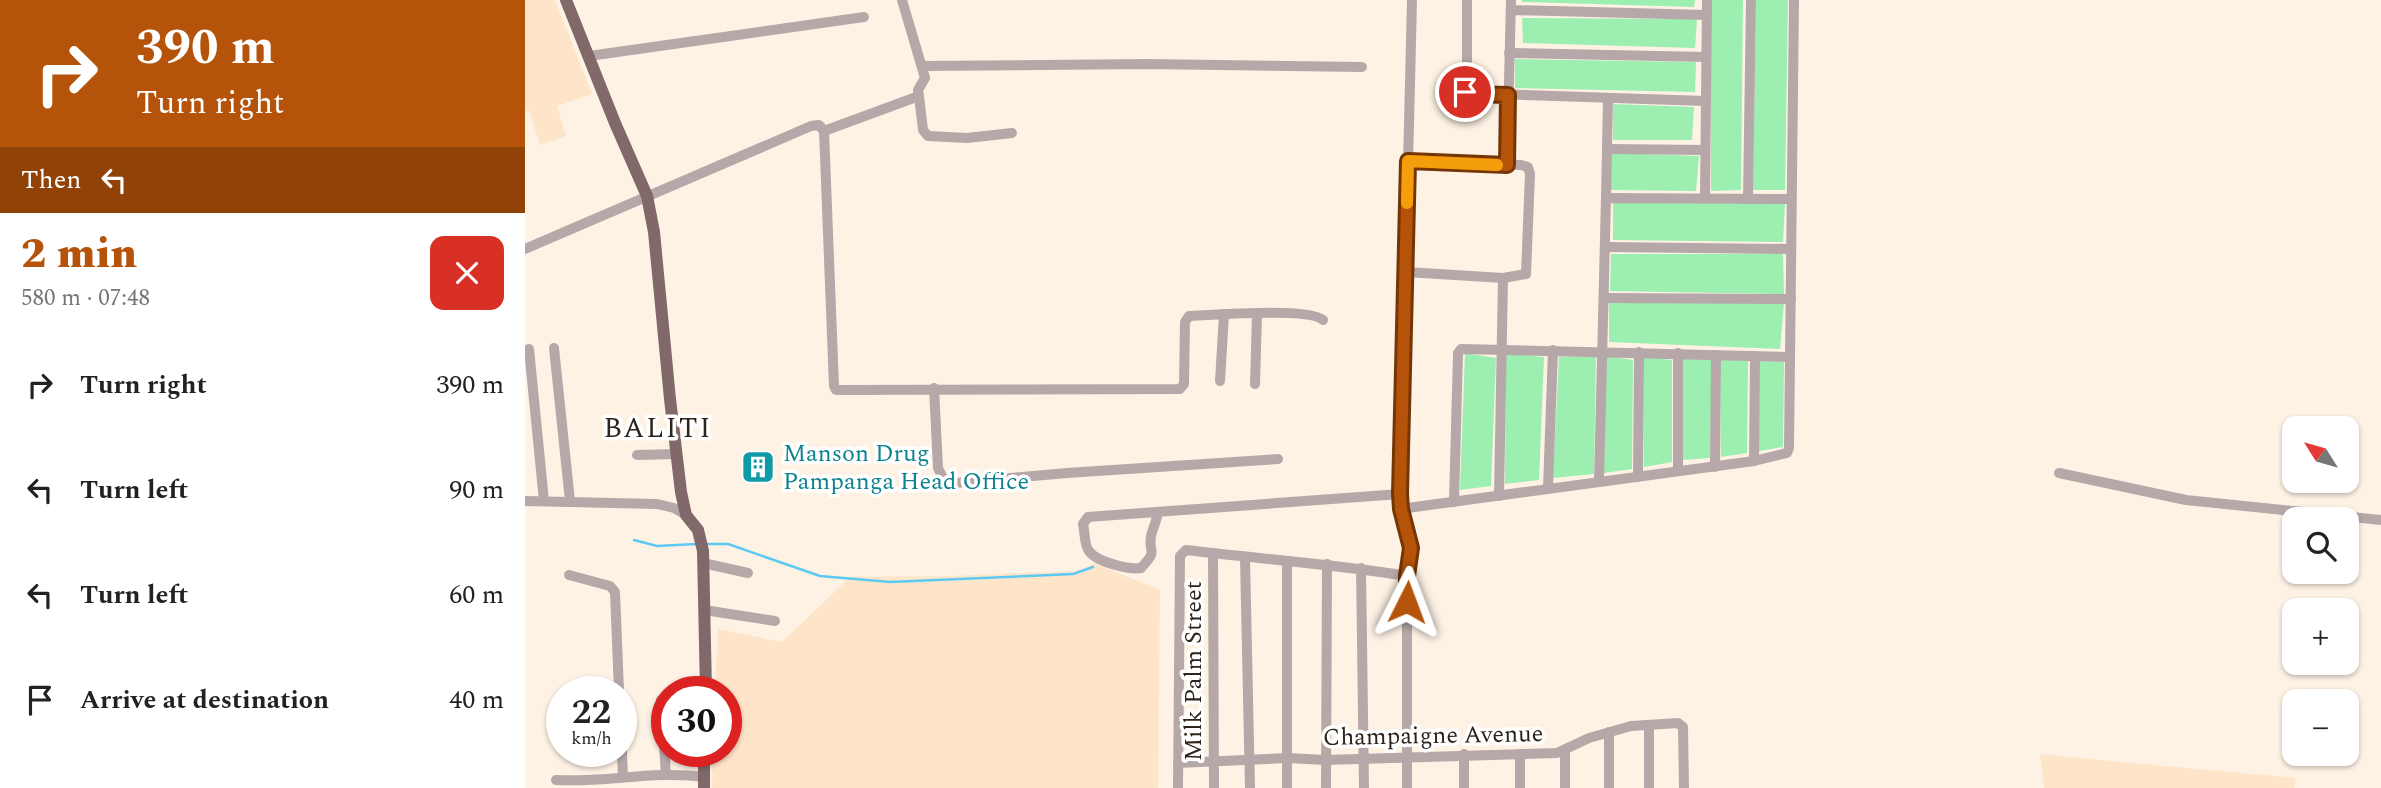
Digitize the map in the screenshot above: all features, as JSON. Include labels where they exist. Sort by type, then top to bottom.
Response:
[{"type":"main road","points":[[566,0],[647,196],[654,232],[676,454],[686,515],[699,533],[703,557],[706,676]]},
{"type":"street","points":[[902,0],[925,78],[918,90],[925,134],[931,137],[967,138],[1012,133]]},
{"type":"street","points":[[1406,788],[1407,576],[1411,548],[1400,494],[1412,0]]},
{"type":"street","points":[[1468,0],[1465,92],[1705,101]]},
{"type":"street","points":[[1705,199],[1707,0]]},
{"type":"street","points":[[1748,199],[1751,0]]},
{"type":"street","points":[[1401,509],[1716,467],[1783,455],[1789,448],[1794,0]]},
{"type":"street","points":[[1507,165],[1511,5],[1707,15]]},
{"type":"street","points":[[589,56],[864,17]]},
{"type":"street","points":[[1509,53],[1706,57]]},
{"type":"street","points":[[922,66],[1147,64],[1362,67]]},
{"type":"street","points":[[824,131],[919,96]]},
{"type":"street","points":[[1599,481],[1608,98]]},
{"type":"street","points":[[525,249],[811,126],[819,125],[824,131],[834,388],[837,390],[1180,389],[1184,384],[1186,319],[1189,316],[1309,314],[1319,316],[1323,320]]},
{"type":"street","points":[[1607,149],[1705,150]]},
{"type":"street","points":[[1406,272],[1503,278],[1526,274],[1530,174],[1528,167],[1408,161]]},
{"type":"street","points":[[1607,198],[1791,199]]},
{"type":"street","points":[[1606,247],[1791,249]]},
{"type":"street","points":[[1499,496],[1503,278]]},
{"type":"street","points":[[1604,298],[1791,299]]},
{"type":"street","points":[[1220,381],[1224,314]]},
{"type":"street","points":[[1255,384],[1257,314]]},
{"type":"street","points":[[554,348],[571,501]]},
{"type":"street","points":[[529,349],[544,501]]},
{"type":"street","points":[[1454,502],[1458,351],[1461,349],[1790,357]]},
{"type":"street","points":[[1548,488],[1553,350]]},
{"type":"street","points":[[1638,477],[1639,352]]},
{"type":"street","points":[[1678,353],[1678,471]]},
{"type":"street","points":[[1716,355],[1716,467]]},
{"type":"street","points":[[1753,461],[1755,356]]},
{"type":"street","points":[[934,388],[938,468],[943,478],[955,483],[1278,459]]},
{"type":"street","points":[[637,454],[676,454]]},
{"type":"street","points":[[2059,472],[2186,500],[2381,520]]},
{"type":"street","points":[[1158,512],[1151,540],[1154,550],[1141,568],[1108,563],[1087,550],[1083,524],[1088,517],[1400,494]]},
{"type":"street","points":[[525,501],[657,504],[674,508],[686,515]]},
{"type":"street","points":[[1178,788],[1180,556],[1187,550],[1361,568],[1407,576]]},
{"type":"street","name":"Milk Palm Street","points":[[1213,553],[1214,788]]},
{"type":"street","points":[[703,557],[748,573]]},
{"type":"street","points":[[1245,558],[1250,788]]},
{"type":"street","points":[[1287,561],[1287,788]]},
{"type":"street","points":[[1326,788],[1327,564]]},
{"type":"street","points":[[1361,568],[1364,788]]},
{"type":"street","points":[[569,575],[610,586],[615,592],[618,676]]},
{"type":"street","points":[[704,610],[775,621]]},
{"type":"street","name":"Champaigne Avenue","points":[[1178,763],[1557,753],[1588,738],[1609,732],[1678,723],[1683,727],[1683,788]]},
{"type":"street","points":[[1649,725],[1649,788]]},
{"type":"street","points":[[1609,732],[1609,788]]},
{"type":"street","points":[[1565,750],[1565,788]]},
{"type":"street","points":[[1464,754],[1464,788]]},
{"type":"street","points":[[1520,754],[1520,788]]},
{"type":"street","points":[[623,767],[623,777]]},
{"type":"street","points":[[665,767],[666,775]]},
{"type":"street","points":[[556,780],[666,775],[704,782]]},
{"type":"shaded area","points":[[525,0],[555,0],[592,94],[557,106],[566,136],[540,145],[529,111],[525,111]]},
{"type":"shaded area","points":[[1094,563],[1160,590],[1158,788],[712,788],[713,767],[742,767],[742,676],[716,676],[718,629],[782,642],[850,577],[1079,571]]},
{"type":"shaded area","points":[[2040,754],[2296,778],[2294,788],[2044,788]]},
{"type":"green space","points":[[1522,0],[1695,0],[1694,7]]},
{"type":"green space","points":[[1711,0],[1743,0],[1741,190],[1711,191]]},
{"type":"green space","points":[[1756,0],[1788,0],[1785,190],[1753,190]]},
{"type":"green space","points":[[1522,18],[1697,19],[1695,48],[1523,43]]},
{"type":"green space","points":[[1515,59],[1696,62],[1695,92],[1515,88]]},
{"type":"green space","points":[[1613,104],[1694,107],[1692,140],[1613,140]]},
{"type":"green space","points":[[1611,153],[1699,156],[1696,191],[1611,190]]},
{"type":"green space","points":[[1613,203],[1785,203],[1783,242],[1613,240]]},
{"type":"green space","points":[[1611,254],[1783,254],[1784,294],[1610,291]]},
{"type":"green space","points":[[1609,303],[1784,303],[1780,349],[1609,342]]},
{"type":"green space","points":[[1465,353],[1496,358],[1491,486],[1460,490]]},
{"type":"green space","points":[[1506,353],[1544,357],[1539,480],[1505,484]]},
{"type":"green space","points":[[1596,356],[1594,474],[1553,478],[1559,357]]},
{"type":"green space","points":[[1606,356],[1633,360],[1632,469],[1604,473]]},
{"type":"green space","points":[[1682,356],[1712,359],[1710,458],[1682,460]]},
{"type":"green space","points":[[1643,357],[1672,360],[1672,462],[1644,467]]},
{"type":"green space","points":[[1720,358],[1748,361],[1747,453],[1721,457]]},
{"type":"green space","points":[[1758,361],[1784,362],[1783,447],[1759,451]]},
{"type":"waterway","points":[[634,540],[657,546],[696,544]]},
{"type":"waterway","points":[[706,544],[728,544],[820,576],[890,582],[1073,574],[1093,567]]},
{"type":"slow traffic","points":[[1407,203],[1408,161],[1497,165]]},
{"type":"place","name":"Manson Drug Pampanga Head Office","points":[[758,467]]},
{"type":"district","name":"BALITI","points":[[658,427]]},
{"type":"route","points":[[1407,602],[1411,548],[1400,494],[1408,161],[1507,165],[1508,95],[1465,92]]}]
